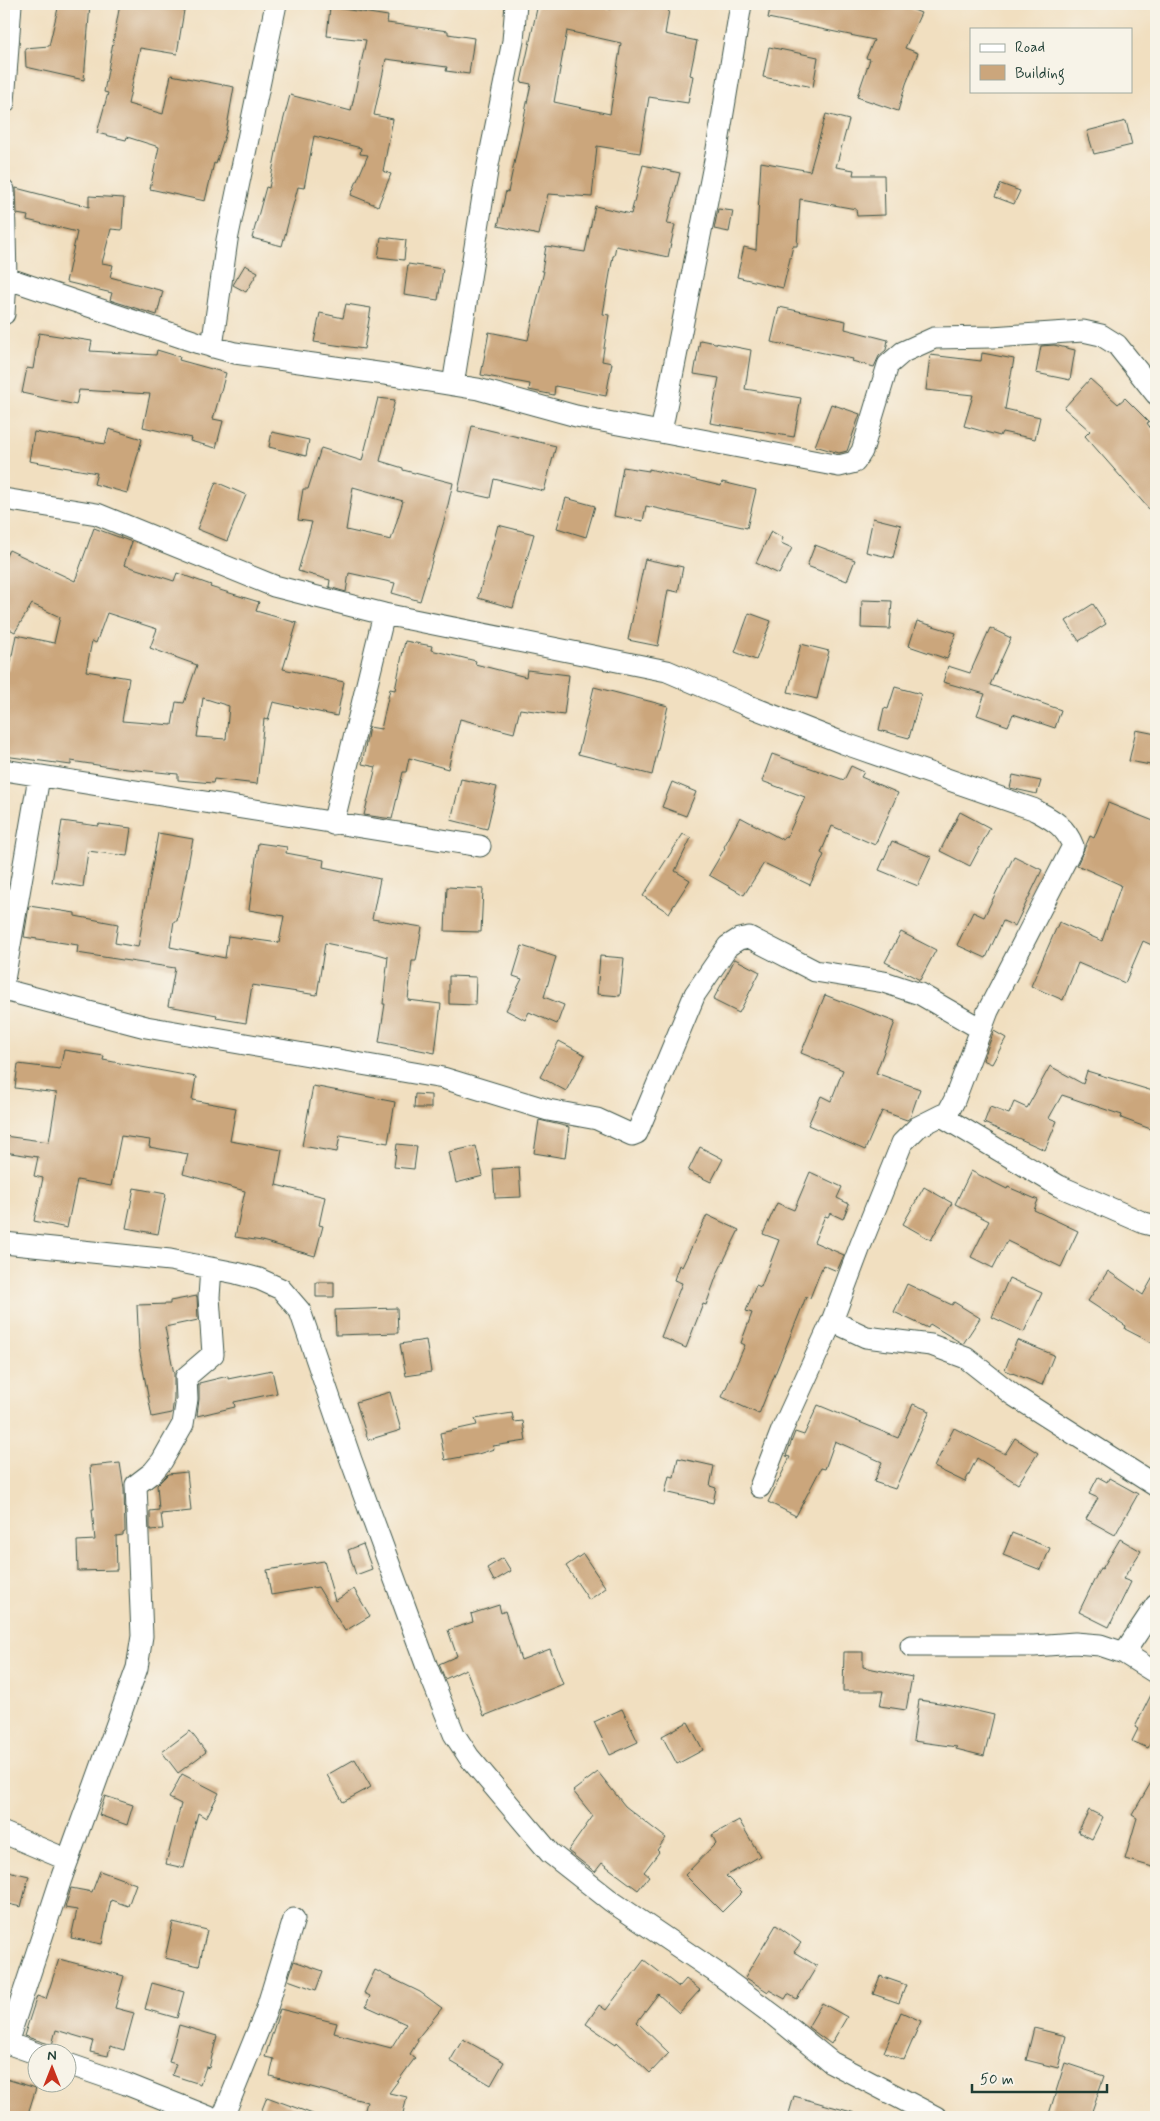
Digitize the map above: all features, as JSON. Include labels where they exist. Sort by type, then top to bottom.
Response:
[{"type":"street","points":[[4,103],[11,4]]},
{"type":"street","points":[[212,346],[227,240],[276,4]]},
{"type":"street","points":[[454,385],[488,166],[513,41],[516,4]]},
{"type":"street","points":[[660,432],[716,155],[740,4]]},
{"type":"street","points":[[4,190],[6,278],[4,314]]},
{"type":"street","points":[[6,278],[235,353],[478,389],[576,416],[839,466],[850,465],[855,462],[862,451],[888,365],[903,352],[934,338],[992,337],[1083,331],[1101,335],[1117,345],[1156,394]]},
{"type":"street","points":[[4,499],[96,514],[274,586],[384,614],[667,671],[843,743],[1033,809],[1059,823],[1070,836],[1073,846],[988,1011],[946,1118]]},
{"type":"street","points":[[333,824],[384,614]]},
{"type":"street","points":[[4,770],[480,846]]},
{"type":"street","points":[[4,980],[39,777]]},
{"type":"street","points":[[4,990],[146,1027],[443,1078],[548,1110],[597,1119],[632,1135],[637,1132],[695,994],[728,946],[739,939],[750,936],[783,953],[802,966],[815,971],[899,986],[920,994],[981,1029]]},
{"type":"street","points":[[760,1487],[782,1430],[832,1321],[902,1143],[918,1127],[942,1115],[1059,1186],[1144,1223],[1156,1226]]},
{"type":"street","points":[[4,1243],[170,1260],[259,1279],[281,1289],[300,1311],[351,1460],[427,1667],[454,1734],[469,1757],[513,1812],[550,1853],[611,1901],[740,1989],[831,2062],[936,2117]]},
{"type":"street","points":[[28,2050],[5,2042],[137,1668],[142,1636],[136,1485],[153,1472],[162,1461],[183,1424],[187,1399],[186,1377],[213,1354],[209,1297],[211,1268]]},
{"type":"street","points":[[832,1321],[866,1336],[931,1345],[966,1358],[1013,1395],[1156,1486]]},
{"type":"street","points":[[1124,1653],[1156,1605]]},
{"type":"street","points":[[911,1646],[1034,1646],[1075,1643],[1100,1645],[1124,1653],[1156,1673]]},
{"type":"street","points":[[4,1833],[68,1860]]},
{"type":"street","points":[[223,2117],[266,2011],[294,1920]]},
{"type":"street","points":[[78,2067],[126,2084],[209,2117]]},
{"type":"building","points":[[59,4],[90,4],[84,80],[26,67],[25,48],[49,46]]},
{"type":"building","points":[[120,4],[185,4],[177,54],[140,48],[128,104],[163,114],[171,75],[234,87],[226,132],[216,164],[214,163],[205,201],[150,189],[159,147],[127,137],[126,140],[97,133],[108,93],[104,92]]},
{"type":"building","points":[[538,4],[589,4],[610,9],[610,4],[670,4],[665,34],[697,41],[690,75],[693,76],[688,103],[649,97],[640,153],[597,146],[592,197],[548,194],[539,235],[498,226],[506,191],[508,192],[531,84],[521,82]],"holes":[[[567,31],[621,43],[610,114],[554,102]]]},
{"type":"building","points":[[771,4],[899,4],[921,13],[905,48],[918,53],[898,111],[857,97],[870,59],[866,58],[874,40],[768,18]]},
{"type":"building","points":[[330,7],[388,16],[387,23],[448,31],[448,34],[474,38],[469,74],[446,71],[447,67],[386,59],[374,115],[393,119],[383,171],[391,174],[378,206],[351,195],[368,155],[360,154],[361,148],[314,136],[304,188],[298,187],[282,246],[252,238],[266,187],[269,188],[290,95],[351,111],[366,40],[327,36]]},
{"type":"building","points":[[769,47],[818,57],[813,87],[763,77]]},
{"type":"building","points":[[826,114],[849,120],[836,167],[854,170],[853,175],[884,175],[885,215],[857,216],[856,209],[800,199],[797,246],[793,246],[783,288],[737,277],[744,247],[756,250],[761,162],[810,171]]},
{"type":"building","points":[[1126,121],[1132,145],[1094,154],[1087,131]]},
{"type":"building","points":[[643,165],[680,173],[667,224],[675,225],[668,257],[616,246],[603,314],[609,315],[602,361],[612,363],[606,396],[555,386],[554,395],[529,390],[530,384],[481,375],[489,332],[528,340],[544,271],[542,271],[546,246],[585,252],[595,206],[631,214]]},
{"type":"building","points":[[1001,184],[1020,191],[1014,204],[995,197]]},
{"type":"building","points":[[16,188],[89,207],[89,196],[124,198],[122,230],[111,229],[102,263],[113,265],[110,277],[163,291],[157,315],[110,300],[112,293],[66,282],[77,232],[27,220],[28,216],[17,214]]},
{"type":"building","points":[[718,209],[733,211],[729,232],[714,229]]},
{"type":"building","points":[[381,237],[406,240],[404,260],[378,257]]},
{"type":"building","points":[[408,264],[443,269],[438,300],[404,295]]},
{"type":"building","points":[[245,265],[258,272],[246,292],[233,285]]},
{"type":"building","points":[[346,304],[371,308],[364,349],[314,342],[320,313],[343,318]]},
{"type":"building","points":[[779,307],[846,321],[845,329],[888,340],[886,350],[879,356],[874,367],[852,361],[853,359],[771,342]]},
{"type":"building","points":[[39,333],[92,341],[90,351],[156,355],[157,350],[180,357],[179,360],[226,373],[213,419],[223,421],[216,448],[190,441],[191,438],[143,427],[150,394],[79,390],[76,405],[22,393],[27,368],[33,369]]},
{"type":"building","points":[[700,340],[751,350],[745,389],[801,398],[794,437],[710,423],[719,378],[694,374]]},
{"type":"building","points":[[1054,345],[1075,350],[1070,380],[1036,373],[1041,346]]},
{"type":"building","points":[[982,353],[1014,359],[1005,409],[1040,417],[1035,439],[1002,432],[1000,436],[964,426],[973,395],[926,390],[930,355],[981,361]]},
{"type":"building","points":[[1090,379],[1118,404],[1125,398],[1149,422],[1147,423],[1156,436],[1156,517],[1085,436],[1090,431],[1064,408]]},
{"type":"building","points":[[378,398],[395,400],[380,461],[403,468],[403,470],[453,483],[445,518],[420,601],[392,593],[395,583],[349,573],[346,592],[329,587],[330,580],[298,571],[312,522],[298,520],[303,489],[308,489],[321,448],[362,461]],"holes":[[[353,487],[403,501],[391,540],[346,530]]]},
{"type":"building","points":[[831,404],[860,414],[847,451],[839,453],[815,446]]},
{"type":"building","points":[[472,426],[556,446],[544,491],[494,479],[490,498],[458,491]]},
{"type":"building","points":[[109,429],[142,439],[127,493],[94,484],[97,473],[29,461],[34,432],[105,444]]},
{"type":"building","points":[[272,432],[309,440],[306,456],[269,447]]},
{"type":"building","points":[[623,467],[649,471],[649,469],[721,486],[722,482],[756,490],[747,528],[646,506],[643,521],[614,516]]},
{"type":"building","points":[[216,482],[246,495],[227,541],[197,529]]},
{"type":"building","points":[[566,498],[595,506],[586,537],[557,528]]},
{"type":"building","points":[[873,518],[901,525],[893,558],[866,552]]},
{"type":"building","points":[[498,525],[534,534],[513,608],[478,598]]},
{"type":"building","points":[[94,528],[132,542],[124,565],[174,581],[177,573],[211,585],[210,587],[259,602],[256,611],[297,623],[283,669],[344,682],[337,716],[273,702],[268,720],[264,719],[257,784],[214,779],[213,783],[178,780],[178,774],[71,761],[71,765],[4,756],[4,670],[9,671],[16,635],[54,643],[60,617],[32,604],[15,632],[4,626],[4,560],[9,550],[75,581]],"holes":[[[107,613],[157,629],[150,648],[197,665],[184,703],[176,702],[172,725],[122,721],[129,678],[86,671],[92,641],[96,643]],[[203,698],[229,706],[226,739],[197,737]]]},
{"type":"building","points":[[771,531],[783,538],[781,543],[792,548],[779,574],[756,563]]},
{"type":"building","points":[[815,545],[855,560],[847,581],[807,566]]},
{"type":"building","points":[[645,559],[683,567],[678,592],[668,590],[658,646],[628,640]]},
{"type":"building","points":[[862,600],[892,601],[890,629],[861,628]]},
{"type":"building","points":[[1093,604],[1106,624],[1079,641],[1066,621]]},
{"type":"building","points":[[749,613],[771,621],[756,660],[735,652]]},
{"type":"building","points":[[917,621],[956,633],[947,659],[909,646]]},
{"type":"building","points":[[990,628],[1011,638],[990,685],[1061,710],[1055,728],[1013,714],[1008,726],[977,715],[985,694],[943,682],[948,666],[970,673]]},
{"type":"building","points":[[405,641],[432,646],[431,650],[476,661],[475,664],[526,677],[527,670],[569,675],[564,715],[520,709],[514,733],[460,719],[448,769],[409,758],[406,772],[403,772],[392,819],[364,815],[376,767],[362,764],[369,727],[381,729],[390,689],[395,690]]},
{"type":"building","points":[[801,644],[829,651],[817,699],[788,692]]},
{"type":"building","points":[[594,687],[668,706],[652,775],[578,754]]},
{"type":"building","points":[[895,687],[921,694],[909,738],[879,730],[884,708],[888,709]]},
{"type":"building","points":[[1136,730],[1156,734],[1156,766],[1129,761]]},
{"type":"building","points":[[772,754],[844,780],[851,766],[864,772],[861,777],[898,793],[875,845],[832,826],[821,853],[824,855],[810,885],[764,863],[744,895],[709,875],[740,817],[783,840],[785,836],[787,837],[805,797],[762,781]]},
{"type":"building","points":[[1013,775],[1041,781],[1037,794],[1010,788]]},
{"type":"building","points":[[461,779],[497,787],[487,829],[451,820]]},
{"type":"building","points":[[672,782],[696,792],[686,816],[662,807]]},
{"type":"building","points":[[1108,803],[1156,822],[1156,947],[1143,941],[1125,983],[1078,963],[1063,1000],[1031,986],[1059,922],[1102,941],[1121,885],[1077,865],[1090,836],[1094,838]]},
{"type":"building","points":[[960,812],[990,828],[970,866],[940,851]]},
{"type":"building","points":[[62,821],[131,828],[127,856],[88,851],[83,887],[52,882]]},
{"type":"building","points":[[158,833],[193,839],[177,921],[174,921],[170,947],[225,958],[228,936],[279,943],[284,916],[249,910],[258,843],[287,847],[286,853],[324,860],[323,867],[380,879],[372,919],[422,927],[416,961],[412,961],[408,1000],[441,1004],[435,1053],[379,1042],[385,1004],[383,1004],[388,957],[378,954],[325,943],[317,995],[252,985],[246,1023],[216,1018],[217,1015],[168,1006],[175,968],[77,953],[78,945],[24,937],[29,906],[75,913],[75,916],[118,924],[115,943],[138,947]]},
{"type":"building","points":[[683,834],[691,838],[675,871],[690,880],[669,913],[643,896]]},
{"type":"building","points":[[892,841],[931,857],[918,886],[879,870]]},
{"type":"building","points":[[1014,856],[1042,870],[1015,926],[1003,921],[986,958],[957,945],[973,912],[984,917]]},
{"type":"building","points":[[447,887],[483,889],[481,932],[445,931]]},
{"type":"building","points":[[901,932],[936,950],[920,980],[885,962]]},
{"type":"building","points":[[522,946],[556,957],[544,997],[564,1005],[557,1024],[529,1012],[525,1020],[506,1010],[522,979],[513,976]]},
{"type":"building","points":[[600,956],[624,958],[620,996],[597,994]]},
{"type":"building","points":[[735,959],[760,972],[739,1013],[713,1000]]},
{"type":"building","points":[[449,976],[476,977],[475,1005],[449,1004]]},
{"type":"building","points":[[825,995],[895,1022],[876,1073],[920,1089],[910,1118],[907,1120],[882,1111],[865,1150],[808,1125],[821,1096],[831,1101],[843,1070],[801,1053]]},
{"type":"building","points":[[994,1031],[1006,1038],[992,1064],[983,1060]]},
{"type":"building","points":[[559,1041],[585,1055],[566,1091],[540,1077]]},
{"type":"building","points":[[64,1050],[104,1056],[103,1060],[196,1077],[192,1100],[236,1108],[230,1141],[282,1150],[276,1185],[325,1197],[319,1225],[323,1226],[315,1256],[262,1241],[235,1237],[245,1191],[183,1174],[188,1154],[149,1147],[150,1140],[121,1136],[111,1186],[77,1180],[67,1228],[34,1221],[43,1178],[34,1176],[38,1157],[4,1152],[4,1136],[49,1142],[57,1093],[15,1088],[18,1064],[60,1069]]},
{"type":"building","points":[[1050,1066],[1083,1084],[1087,1071],[1156,1092],[1156,1131],[1121,1118],[1122,1115],[1062,1095],[1049,1118],[1057,1121],[1045,1150],[984,1123],[990,1107],[1009,1114],[1014,1102],[1027,1108]]},
{"type":"building","points":[[313,1086],[395,1102],[388,1143],[340,1135],[337,1152],[302,1146]]},
{"type":"building","points":[[415,1094],[431,1095],[431,1108],[414,1108]]},
{"type":"building","points":[[539,1120],[569,1127],[565,1158],[534,1153]]},
{"type":"building","points":[[397,1144],[417,1146],[414,1169],[394,1167]]},
{"type":"building","points":[[476,1146],[483,1176],[456,1183],[449,1152]]},
{"type":"building","points":[[700,1147],[723,1159],[711,1182],[688,1171]]},
{"type":"building","points":[[519,1167],[521,1197],[495,1198],[493,1169]]},
{"type":"building","points":[[971,1171],[1007,1189],[1008,1187],[1038,1200],[1034,1210],[1078,1231],[1061,1267],[1007,1241],[993,1268],[971,1257],[989,1221],[955,1204]]},
{"type":"building","points":[[810,1172],[842,1187],[837,1198],[849,1204],[843,1219],[830,1213],[828,1217],[825,1216],[814,1242],[844,1255],[837,1271],[823,1265],[810,1298],[806,1297],[759,1414],[722,1397],[745,1345],[741,1343],[752,1313],[746,1311],[756,1285],[761,1287],[779,1240],[763,1234],[777,1203],[794,1210]]},
{"type":"building","points":[[924,1187],[952,1203],[931,1240],[903,1224]]},
{"type":"building","points":[[134,1188],[166,1194],[158,1234],[126,1228]]},
{"type":"building","points":[[707,1215],[739,1230],[718,1272],[706,1305],[703,1304],[686,1348],[661,1337],[682,1283],[674,1280],[679,1265],[682,1267]]},
{"type":"building","points":[[1108,1271],[1143,1295],[1156,1272],[1156,1335],[1152,1343],[1125,1329],[1126,1326],[1088,1301]]},
{"type":"building","points":[[1009,1278],[1042,1293],[1024,1332],[992,1317]]},
{"type":"building","points":[[316,1282],[334,1282],[334,1297],[316,1297]]},
{"type":"building","points":[[907,1284],[952,1305],[954,1302],[980,1318],[963,1344],[930,1324],[928,1328],[894,1312]]},
{"type":"building","points":[[197,1296],[198,1320],[165,1327],[174,1374],[172,1413],[152,1417],[139,1348],[137,1305],[170,1304],[170,1301]]},
{"type":"building","points":[[397,1308],[398,1333],[336,1335],[335,1310]]},
{"type":"building","points":[[426,1340],[431,1372],[406,1376],[400,1344]]},
{"type":"building","points":[[1017,1340],[1054,1355],[1042,1385],[1005,1370]]},
{"type":"building","points":[[272,1370],[277,1393],[234,1402],[235,1407],[197,1416],[199,1383],[228,1376],[228,1379]]},
{"type":"building","points":[[390,1392],[401,1430],[368,1440],[356,1402]]},
{"type":"building","points":[[913,1404],[930,1411],[895,1489],[874,1482],[882,1462],[835,1441],[825,1469],[821,1468],[796,1516],[768,1502],[790,1457],[786,1456],[795,1432],[804,1435],[818,1405],[898,1438]]},
{"type":"building","points":[[512,1413],[514,1422],[523,1421],[526,1441],[493,1446],[494,1449],[478,1454],[445,1460],[440,1433],[477,1425],[475,1419]]},
{"type":"building","points":[[954,1428],[1005,1454],[1015,1438],[1038,1453],[1018,1484],[977,1458],[965,1482],[934,1467]]},
{"type":"building","points":[[678,1458],[714,1466],[710,1486],[716,1488],[713,1503],[665,1492],[669,1476],[674,1477]]},
{"type":"building","points":[[120,1463],[124,1489],[125,1532],[123,1535],[116,1536],[117,1570],[78,1571],[77,1541],[95,1540],[90,1466]]},
{"type":"building","points":[[187,1472],[191,1511],[161,1514],[163,1529],[150,1530],[150,1511],[159,1510],[157,1485],[168,1474]]},
{"type":"building","points":[[1098,1477],[1107,1482],[1109,1478],[1138,1494],[1115,1535],[1086,1519],[1098,1498],[1089,1494]]},
{"type":"building","points":[[1012,1533],[1050,1548],[1041,1570],[1003,1555]]},
{"type":"building","points":[[1120,1539],[1141,1551],[1123,1579],[1131,1582],[1109,1627],[1079,1612],[1100,1568],[1102,1569]]},
{"type":"building","points":[[363,1544],[372,1569],[356,1575],[348,1550]]},
{"type":"building","points":[[583,1554],[606,1588],[589,1600],[566,1566]]},
{"type":"building","points":[[503,1558],[511,1571],[494,1581],[487,1568]]},
{"type":"building","points":[[324,1561],[335,1601],[354,1589],[370,1616],[345,1631],[318,1587],[271,1595],[267,1570]]},
{"type":"building","points":[[499,1605],[501,1613],[505,1611],[521,1660],[550,1649],[563,1684],[484,1716],[466,1669],[445,1679],[439,1664],[457,1656],[448,1630],[473,1622],[471,1614]]},
{"type":"building","points":[[844,1652],[863,1652],[863,1667],[912,1677],[906,1710],[880,1706],[883,1691],[843,1691]]},
{"type":"building","points":[[1156,1685],[1156,1731],[1148,1748],[1132,1741],[1138,1729],[1135,1727]]},
{"type":"building","points":[[919,1700],[994,1715],[984,1756],[956,1749],[957,1747],[913,1741]]},
{"type":"building","points":[[622,1709],[638,1742],[610,1755],[594,1722]]},
{"type":"building","points":[[688,1722],[703,1750],[677,1764],[662,1736]]},
{"type":"building","points":[[190,1731],[206,1752],[178,1773],[162,1752]]},
{"type":"building","points":[[355,1759],[371,1787],[343,1802],[327,1775]]},
{"type":"building","points":[[598,1772],[625,1806],[666,1838],[657,1850],[659,1852],[644,1872],[649,1876],[638,1890],[602,1863],[595,1872],[568,1851],[593,1816],[573,1791]]},
{"type":"building","points":[[182,1774],[219,1793],[206,1818],[198,1813],[184,1868],[166,1864],[181,1804],[169,1798]]},
{"type":"building","points":[[1156,1774],[1156,1868],[1125,1859],[1137,1818],[1132,1815]]},
{"type":"building","points":[[105,1796],[133,1805],[127,1825],[99,1815]]},
{"type":"building","points":[[1089,1810],[1103,1817],[1092,1839],[1078,1832]]},
{"type":"building","points":[[739,1820],[760,1856],[726,1876],[742,1892],[722,1912],[685,1875],[716,1843],[712,1835]]},
{"type":"building","points":[[4,1870],[29,1876],[21,1907],[4,1903]]},
{"type":"building","points":[[100,1871],[136,1884],[128,1906],[111,1900],[102,1944],[71,1938],[77,1910],[65,1908],[71,1888],[92,1892]]},
{"type":"building","points":[[173,1922],[207,1930],[199,1966],[165,1958]]},
{"type":"building","points":[[776,1925],[801,1943],[794,1952],[817,1966],[797,1999],[788,1994],[785,1999],[769,1990],[768,1992],[745,1977]]},
{"type":"building","points":[[59,1959],[124,1976],[115,2008],[134,2013],[124,2050],[110,2046],[108,2056],[90,2052],[93,2041],[56,2030],[52,2044],[24,2036],[37,1996],[46,1999]]},
{"type":"building","points":[[644,1960],[679,1987],[686,1979],[700,1990],[679,2013],[658,1994],[637,2022],[669,2053],[650,2073],[617,2042],[616,2044],[586,2024],[599,2005],[606,2010]]},
{"type":"building","points":[[294,1961],[323,1971],[316,1990],[288,1980]]},
{"type":"building","points":[[375,1970],[420,1992],[442,2008],[417,2039],[418,2041],[410,2054],[415,2058],[389,2093],[407,2097],[402,2117],[363,2117],[367,2102],[270,2076],[274,2059],[265,2057],[280,2009],[337,2023],[334,2033],[391,2048],[406,2024],[366,2006],[370,1996],[364,1993]]},
{"type":"building","points":[[880,1976],[906,1985],[899,2003],[873,1994]]},
{"type":"building","points":[[152,1983],[184,1992],[177,2018],[145,2009]]},
{"type":"building","points":[[822,2003],[847,2017],[831,2044],[808,2027]]},
{"type":"building","points":[[901,2012],[921,2021],[904,2060],[884,2052]]},
{"type":"building","points":[[179,2025],[217,2036],[209,2068],[206,2067],[200,2084],[172,2075],[176,2064],[169,2062]]},
{"type":"building","points":[[1034,2028],[1066,2036],[1058,2068],[1026,2060]]},
{"type":"building","points":[[463,2039],[504,2062],[491,2085],[450,2061]]},
{"type":"building","points":[[1065,2063],[1104,2076],[1090,2117],[1048,2117]]},
{"type":"building","points":[[6,2079],[28,2086],[28,2094],[34,2094],[27,2117],[4,2117]]},
{"type":"building","points":[[794,2096],[855,2113],[854,2117],[788,2117]]},
{"type":"building","points":[[267,2097],[318,2116],[318,2117],[259,2117]]}]
